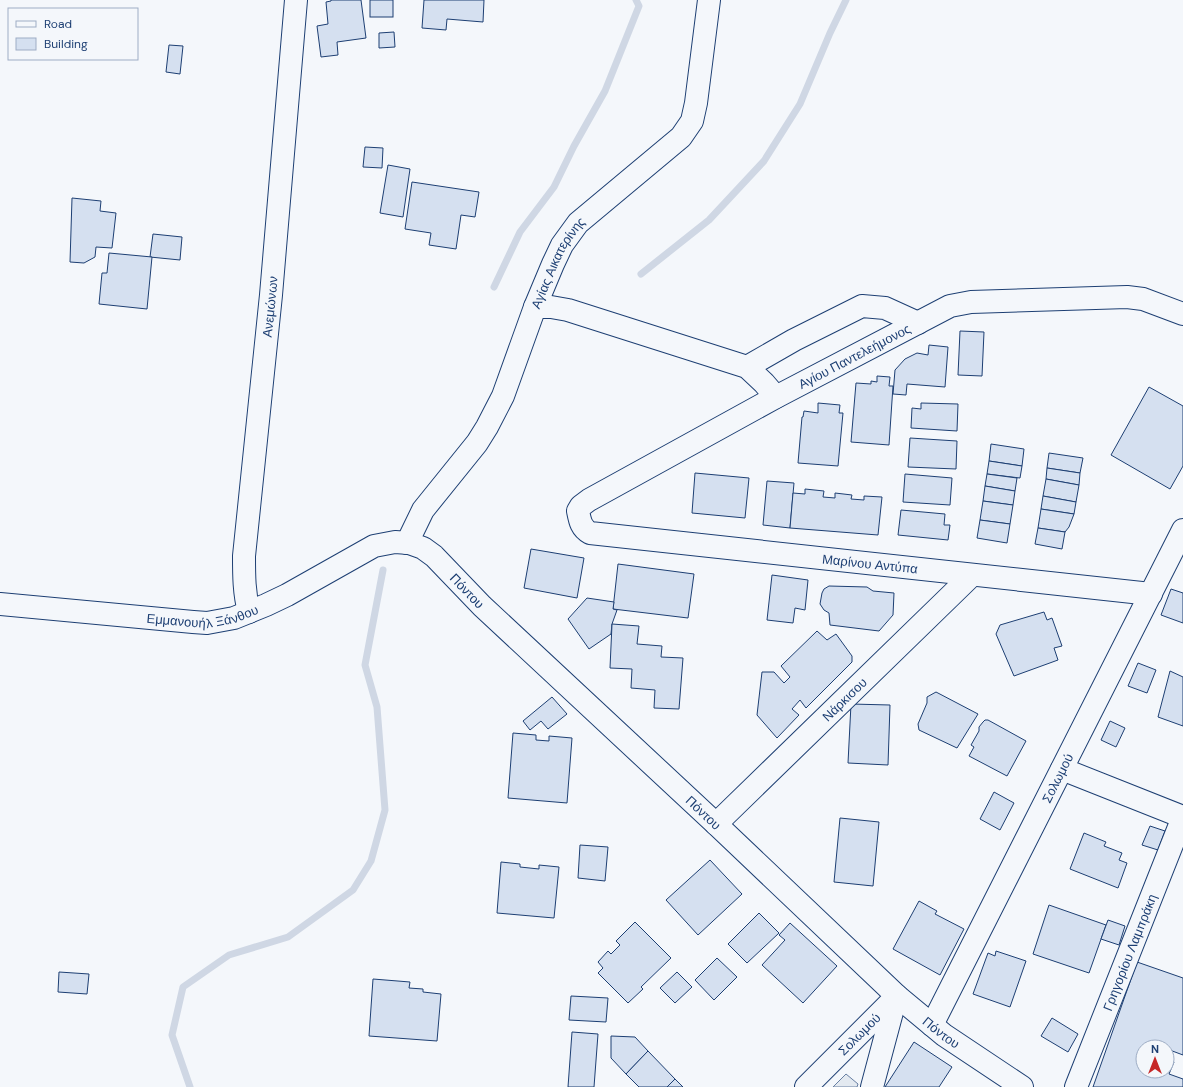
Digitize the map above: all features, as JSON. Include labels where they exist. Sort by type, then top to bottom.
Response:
[{"type":"street","name":"Ανεμώνων","points":[[249,612],[244,588],[244,556],[271,295],[296,0]]},
{"type":"street","name":"Αγίας Αικατερίνης","points":[[398,543],[478,443],[487,427],[503,396],[535,307],[562,245],[578,223],[681,137],[692,121],[696,103],[709,0]]},
{"type":"street","name":"Αγίου Παντελεήμονος","points":[[590,532],[581,526],[578,512],[581,506],[589,500],[776,397],[950,306],[959,303],[1127,297],[1143,299],[1183,314]]},
{"type":"street","points":[[535,307],[551,306],[568,310],[747,367],[776,397]]},
{"type":"street","points":[[747,367],[794,340],[862,306],[884,308],[918,323]]},
{"type":"street","name":"Σολωμού","points":[[932,1025],[1151,594],[1176,561],[1183,530]]},
{"type":"street","name":"Μαρίνου Αντύπα","points":[[590,532],[1151,594]]},
{"type":"street","name":"Εμμανουήλ Ξάνθου","points":[[0,604],[207,623],[234,618],[287,595],[374,546],[398,543]]},
{"type":"street","name":"Πόντου","points":[[398,543],[416,545],[434,556],[482,606],[588,703],[897,996],[958,1045],[1022,1087]]},
{"type":"street","name":"Νάρκισου","points":[[716,824],[972,575]]},
{"type":"street","points":[[1062,769],[1183,817]]},
{"type":"street","name":"Γρηγορίου Λαμπράκη","points":[[1076,1087],[1183,817]]},
{"type":"street","name":"Σολωμού","points":[[806,1087],[897,996]]},
{"type":"street","name":"Σολωμού","points":[[872,1087],[897,996]]},
{"type":"shaded area","points":[[846,1074],[858,1084],[857,1087],[833,1087]]},
{"type":"building","points":[[331,0],[361,0],[366,38],[337,42],[338,55],[321,57],[317,26],[328,24],[326,2]]},
{"type":"building","points":[[370,0],[393,0],[393,17],[370,17]]},
{"type":"building","points":[[424,0],[484,0],[483,22],[447,19],[446,30],[422,28]]},
{"type":"building","points":[[394,32],[395,47],[379,48],[379,33]]},
{"type":"building","points":[[169,45],[183,46],[180,74],[166,72]]},
{"type":"building","points":[[365,147],[383,148],[382,168],[363,167]]},
{"type":"building","points":[[388,165],[410,169],[403,217],[380,213]]},
{"type":"building","points":[[412,182],[479,192],[475,217],[461,215],[456,249],[429,245],[431,233],[405,229]]},
{"type":"building","points":[[72,198],[101,201],[100,211],[116,213],[112,248],[96,247],[95,257],[84,263],[70,262]]},
{"type":"building","points":[[153,234],[182,237],[180,260],[150,257]]},
{"type":"building","points":[[109,253],[152,257],[147,309],[99,304],[102,273],[107,273]]},
{"type":"building","points":[[960,331],[984,332],[982,376],[958,375]]},
{"type":"building","points":[[929,345],[948,347],[945,387],[907,384],[906,395],[893,394],[895,370],[905,359],[917,353],[928,355]]},
{"type":"building","points":[[877,376],[890,377],[889,386],[893,386],[889,445],[851,442],[856,383],[871,384],[871,381],[877,382]]},
{"type":"building","points":[[1149,387],[1183,406],[1183,466],[1170,489],[1111,455]]},
{"type":"building","points":[[818,403],[840,405],[839,413],[843,413],[838,466],[798,463],[802,417],[804,411],[818,413]]},
{"type":"building","points":[[921,403],[958,404],[957,431],[911,428],[912,408],[921,409]]},
{"type":"building","points":[[910,438],[957,441],[956,469],[908,467]]},
{"type":"building","points":[[991,444],[1024,449],[1022,466],[989,461]]},
{"type":"building","points":[[1049,453],[1083,458],[1080,473],[1047,468]]},
{"type":"building","points":[[989,461],[1022,466],[1020,478],[987,474]]},
{"type":"building","points":[[1047,468],[1080,473],[1079,485],[1046,479]]},
{"type":"building","points":[[695,473],[749,478],[745,518],[692,513]]},
{"type":"building","points":[[905,474],[952,478],[950,505],[903,502]]},
{"type":"building","points":[[987,474],[1017,478],[1015,491],[985,486]]},
{"type":"building","points":[[1046,479],[1079,485],[1076,502],[1043,496]]},
{"type":"building","points":[[767,481],[794,483],[790,528],[763,525]]},
{"type":"building","points":[[985,486],[1015,491],[1013,505],[983,501]]},
{"type":"building","points":[[805,489],[824,491],[823,497],[835,498],[835,493],[852,495],[851,499],[864,500],[864,496],[882,497],[878,535],[790,528],[793,493],[805,494]]},
{"type":"building","points":[[1043,496],[1076,502],[1074,514],[1041,509]]},
{"type":"building","points":[[983,501],[1013,505],[1010,524],[980,520]]},
{"type":"building","points":[[1041,509],[1074,514],[1069,527],[1065,532],[1038,528]]},
{"type":"building","points":[[901,510],[945,514],[944,525],[950,525],[948,540],[898,535]]},
{"type":"building","points":[[980,520],[1010,524],[1007,543],[977,538]]},
{"type":"building","points":[[1038,528],[1065,532],[1062,549],[1035,544]]},
{"type":"building","points":[[531,549],[584,558],[577,598],[524,588]]},
{"type":"building","points":[[618,564],[694,574],[688,618],[613,609]]},
{"type":"building","points":[[772,575],[808,580],[805,610],[795,608],[793,623],[767,620]]},
{"type":"building","points":[[829,586],[867,587],[873,591],[894,593],[893,615],[879,631],[830,625],[829,613],[824,610],[820,604],[824,589]]},
{"type":"building","points":[[1171,589],[1183,593],[1183,623],[1161,615]]},
{"type":"building","points":[[587,598],[614,602],[613,609],[617,610],[612,624],[611,634],[589,649],[568,619]]},
{"type":"building","points":[[1044,612],[1047,620],[1052,618],[1062,646],[1054,648],[1058,660],[1014,676],[996,634],[1000,625]]},
{"type":"building","points":[[612,624],[639,626],[637,644],[662,646],[661,657],[683,658],[679,709],[654,708],[655,690],[631,688],[632,669],[610,668]]},
{"type":"building","points":[[817,631],[827,640],[836,634],[852,656],[852,662],[806,708],[800,700],[792,709],[799,715],[777,738],[757,715],[762,672],[774,672],[784,683],[790,677],[781,666]]},
{"type":"building","points":[[1138,663],[1156,670],[1147,693],[1128,686]]},
{"type":"building","points":[[1170,671],[1183,677],[1183,726],[1158,717]]},
{"type":"building","points":[[936,692],[978,714],[957,748],[919,730],[918,724],[927,703],[927,697]]},
{"type":"building","points":[[552,697],[567,714],[548,729],[541,721],[530,730],[523,721]]},
{"type":"building","points":[[851,704],[890,705],[888,765],[848,763]]},
{"type":"building","points":[[985,720],[988,720],[1026,741],[1007,776],[969,756],[974,747],[971,745],[979,731],[979,727]]},
{"type":"building","points":[[1110,721],[1125,728],[1116,747],[1101,740]]},
{"type":"building","points":[[513,733],[536,735],[536,740],[549,741],[549,736],[572,738],[567,803],[508,798]]},
{"type":"building","points":[[994,792],[1014,803],[1000,830],[980,819]]},
{"type":"building","points":[[840,818],[879,822],[873,886],[834,882]]},
{"type":"building","points":[[1150,826],[1165,831],[1158,850],[1142,845]]},
{"type":"building","points":[[1084,833],[1106,842],[1104,846],[1122,853],[1119,860],[1127,863],[1118,888],[1070,869]]},
{"type":"building","points":[[580,845],[608,847],[605,881],[578,878]]},
{"type":"building","points":[[710,860],[742,894],[698,935],[666,900]]},
{"type":"building","points":[[501,862],[520,864],[520,867],[539,869],[539,865],[559,867],[554,918],[497,913]]},
{"type":"building","points":[[919,901],[937,911],[935,914],[964,929],[940,975],[893,949]]},
{"type":"building","points":[[1049,905],[1106,925],[1089,973],[1033,954]]},
{"type":"building","points":[[759,913],[779,933],[747,963],[728,944]]},
{"type":"building","points":[[1108,920],[1125,926],[1119,945],[1101,939]]},
{"type":"building","points":[[635,922],[671,958],[641,987],[643,989],[628,1003],[598,973],[603,968],[598,962],[608,951],[611,954],[620,945],[616,941]]},
{"type":"building","points":[[790,923],[837,966],[803,1003],[762,965],[785,940],[779,935]]},
{"type":"building","points":[[996,951],[1026,961],[1010,1007],[973,994],[988,953],[995,956]]},
{"type":"building","points":[[717,958],[737,977],[714,1000],[695,980]]},
{"type":"building","points":[[1137,962],[1183,978],[1183,1055],[1175,1052],[1175,1039],[1135,1039],[1135,1079],[1175,1079],[1175,1076],[1183,1079],[1183,1087],[1093,1087]]},
{"type":"building","points":[[59,972],[89,974],[87,994],[58,992]]},
{"type":"building","points":[[677,972],[692,987],[675,1003],[660,988]]},
{"type":"building","points":[[373,979],[410,982],[409,988],[423,989],[423,992],[441,994],[437,1041],[369,1036]]},
{"type":"building","points":[[571,996],[608,998],[606,1022],[569,1020]]},
{"type":"building","points":[[1052,1018],[1078,1034],[1068,1052],[1041,1036]]},
{"type":"building","points":[[572,1032],[598,1034],[594,1087],[568,1087]]},
{"type":"building","points":[[611,1036],[635,1037],[648,1051],[626,1074],[611,1058]]},
{"type":"building","points":[[914,1042],[952,1067],[939,1087],[885,1087]]},
{"type":"building","points":[[648,1051],[675,1079],[667,1087],[639,1087],[626,1074]]},
{"type":"building","points":[[675,1079],[683,1087],[667,1087]]},
{"type":"waterway","points":[[494,287],[520,232],[554,187],[574,146],[605,91],[639,6],[636,0]]},
{"type":"waterway","points":[[641,274],[709,220],[764,161],[800,104],[830,33],[846,0]]},
{"type":"waterway","points":[[190,1087],[172,1035],[183,987],[229,955],[288,937],[353,890],[371,861],[385,810],[377,707],[365,665],[383,570]]}]
